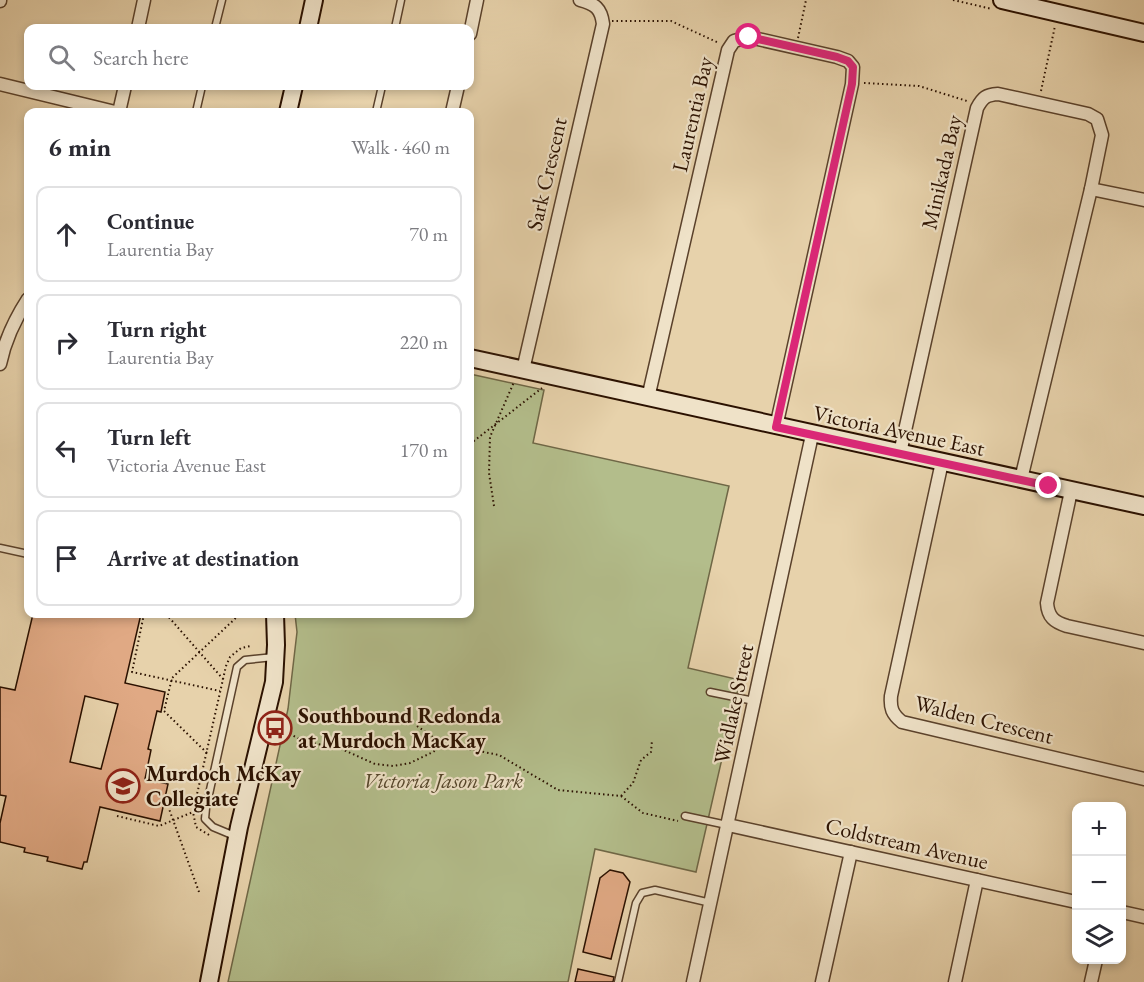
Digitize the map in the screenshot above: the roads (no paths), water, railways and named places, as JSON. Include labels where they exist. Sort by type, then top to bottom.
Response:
[{"type":"street","points":[[139,24],[144,0]]},
{"type":"street","points":[[309,24],[314,0]]},
{"type":"street","points":[[472,24],[477,0]]},
{"type":"street","name":"Sark Crescent","points":[[518,376],[603,24],[601,12],[596,5],[580,0]]},
{"type":"street","points":[[1002,0],[1144,33]]},
{"type":"street","name":"Laurentia Bay","points":[[648,398],[728,50],[734,40],[749,37],[848,61],[853,67],[853,81],[776,427]]},
{"type":"street","points":[[2,87],[99,108]]},
{"type":"street","points":[[118,108],[124,90]]},
{"type":"street","points":[[289,108],[293,90]]},
{"type":"street","points":[[453,108],[457,90]]},
{"type":"street","name":"Minikada Bay","points":[[900,453],[977,108],[987,95],[998,94],[1088,114],[1097,119],[1101,135],[1091,189],[1021,479]]},
{"type":"street","points":[[1091,189],[1144,200]]},
{"type":"street","points":[[0,364],[15,320],[24,305]]},
{"type":"street","name":"Victoria Avenue East","points":[[474,360],[518,376],[648,398],[1144,506]]},
{"type":"street","name":"Widlake Street","points":[[693,982],[812,435]]},
{"type":"street","name":"Walden Crescent","points":[[942,462],[891,696],[894,716],[902,722],[1144,778]]},
{"type":"street","points":[[1071,491],[1047,603],[1048,613],[1054,622],[1144,643]]},
{"type":"street","points":[[209,982],[237,837],[270,708],[276,657],[275,618]]},
{"type":"street","name":"Coldstream Avenue","points":[[728,825],[1072,901]]},
{"type":"street","points":[[822,982],[851,852]]},
{"type":"street","points":[[955,982],[977,880]]},
{"type":"street","points":[[1126,913],[1144,917]]},
{"type":"street","points":[[1091,982],[1095,964]]},
{"type":"lane","points":[[216,24],[222,0]]},
{"type":"lane","points":[[396,24],[401,0]]},
{"type":"lane","points":[[197,108],[201,90]]},
{"type":"lane","points":[[377,108],[381,90]]},
{"type":"lane","points":[[0,548],[24,553]]},
{"type":"lane","points":[[237,837],[213,827],[205,819],[206,808],[237,667],[245,660],[276,657]]},
{"type":"lane","points":[[710,692],[755,701]]},
{"type":"lane","points":[[685,816],[728,825]]},
{"type":"lane","points":[[618,982],[636,903],[642,893],[655,890],[711,903]]},
{"type":"place","name":"Southbound Redonda at Murdoch MacKay","points":[[275,728]]},
{"type":"place","name":"Murdoch McKay Collegiate","points":[[123,786]]},
{"type":"park label","name":"Victoria Jason Park","points":[[443,780]]}]
